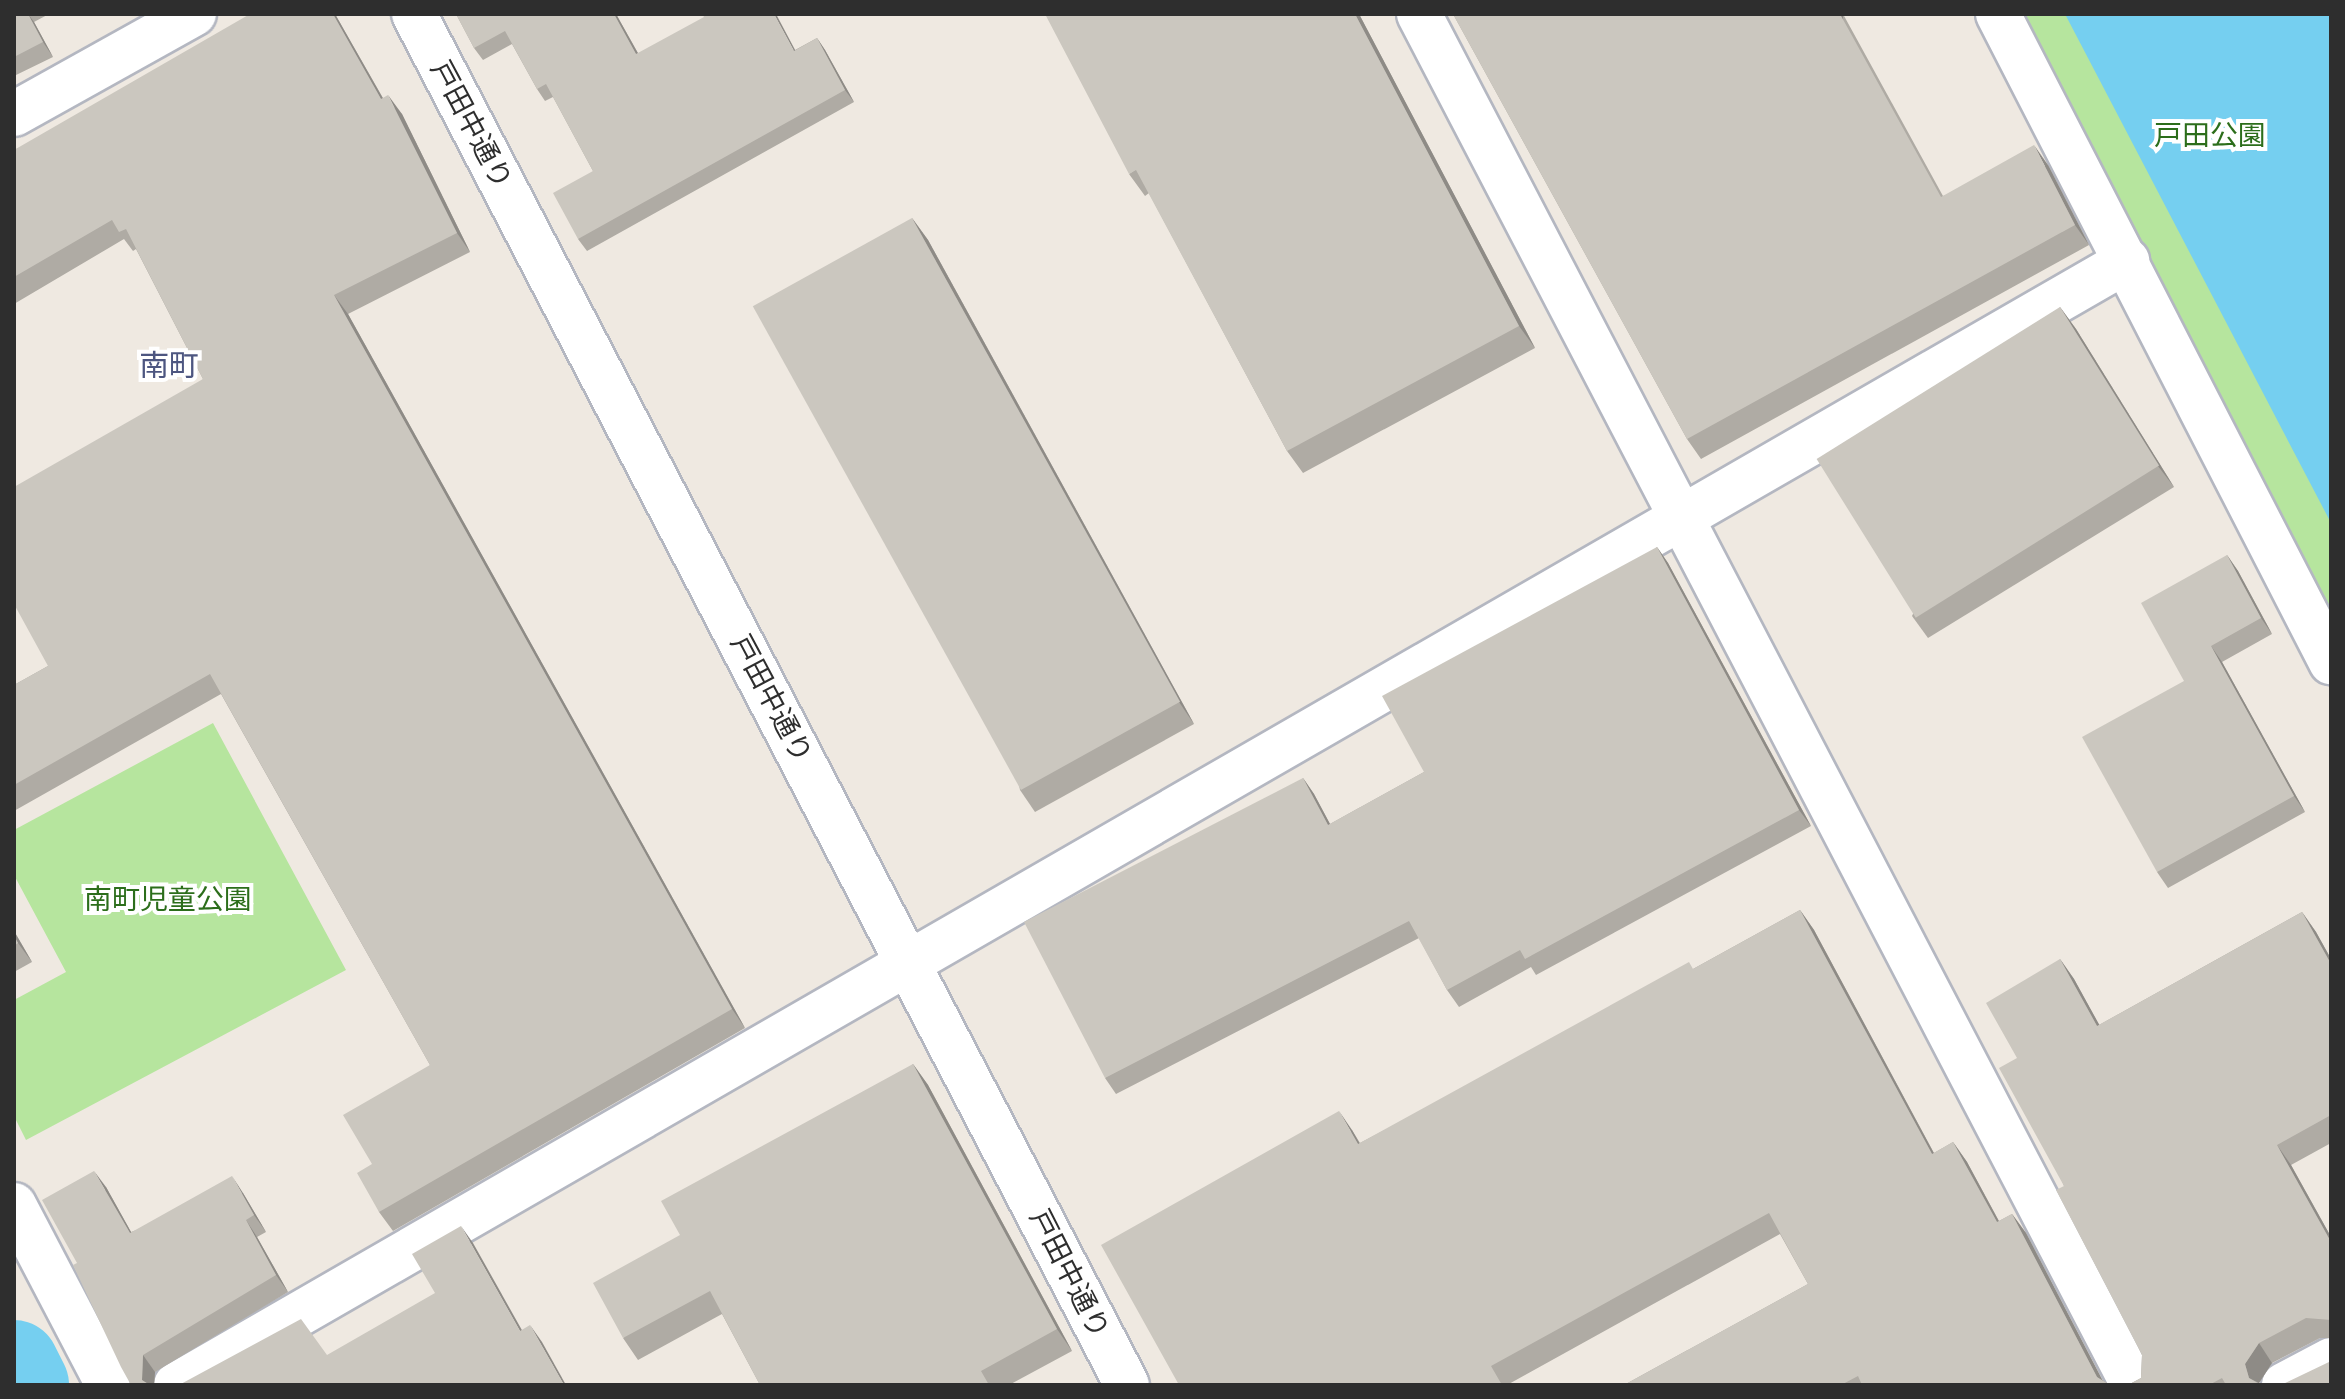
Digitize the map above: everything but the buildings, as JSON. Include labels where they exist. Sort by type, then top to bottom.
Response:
[{"type":"street","points":[[14,114],[194,14]]},
{"type":"street","name":"戸田中通り","points":[[414,14],[1127,1385]]},
{"type":"street","points":[[1419,14],[2133,1385]]},
{"type":"street","points":[[1998,14],[2331,662]]},
{"type":"street","points":[[176,1385],[2127,261]]},
{"type":"street","points":[[14,1205],[108,1385]]},
{"type":"street","points":[[2284,1385],[2331,1360]]},
{"type":"green space","name":"戸田公園","points":[[2008,14],[2331,14],[2331,626]]},
{"type":"green space","name":"南町児童公園","points":[[213,723],[346,970],[26,1140],[14,1116],[14,1000],[66,972],[14,875],[14,830]]},
{"type":"water","name":"戸田公園","points":[[2065,14],[2331,14],[2331,523]]},
{"type":"waterway","points":[[14,1365],[24,1385]]},
{"type":"district","name":"南町","points":[[169,366]]}]
